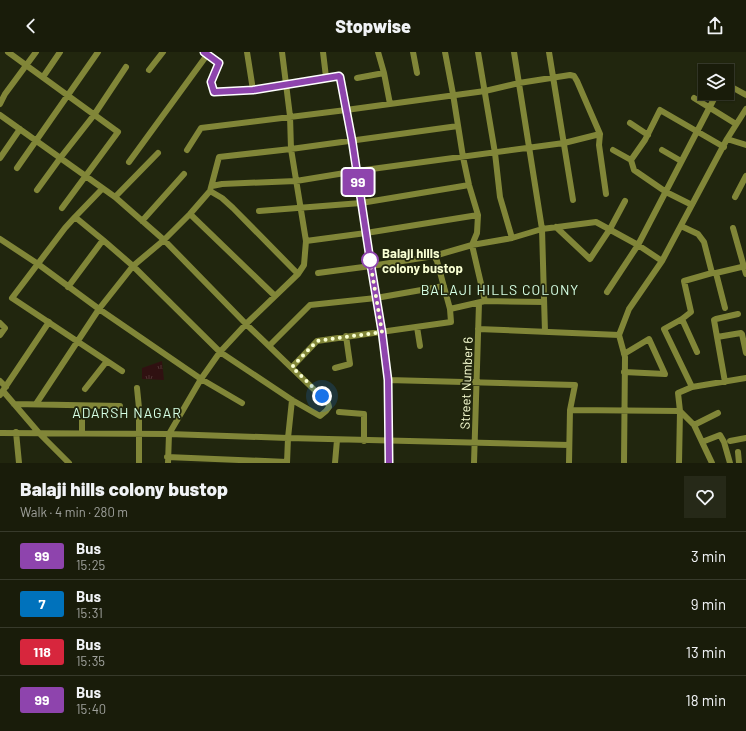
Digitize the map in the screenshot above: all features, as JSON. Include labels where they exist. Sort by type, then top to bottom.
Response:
[{"type":"street","points":[[8,52],[118,132],[62,208]]},
{"type":"street","points":[[0,104],[2,92],[27,66],[36,52]]},
{"type":"street","points":[[43,78],[60,52]]},
{"type":"street","points":[[17,168],[37,142],[98,52]]},
{"type":"street","points":[[149,70],[163,52]]},
{"type":"street","points":[[247,52],[253,90]]},
{"type":"street","points":[[282,52],[290,116],[291,149],[306,241],[304,265],[298,274],[246,324],[220,352],[201,378],[169,434],[168,460],[287,463],[292,400]]},
{"type":"street","points":[[323,52],[326,77]]},
{"type":"street","points":[[378,52],[390,104]]},
{"type":"street","points":[[413,52],[417,73]]},
{"type":"street","points":[[445,52],[462,157],[478,215],[477,233],[472,246]]},
{"type":"street","points":[[478,52],[495,153],[500,197],[512,238]]},
{"type":"street","points":[[514,52],[542,229],[545,332]]},
{"type":"street","points":[[549,52],[552,78],[573,200]]},
{"type":"street","points":[[129,162],[208,54],[219,63],[211,82],[214,92],[253,90],[326,77],[340,77],[352,140],[382,332],[388,380],[389,463]]},
{"type":"street","points":[[37,190],[60,157],[94,115],[126,67]]},
{"type":"street","points":[[357,78],[384,73]]},
{"type":"street","points":[[186,150],[201,128],[390,104],[485,90],[552,78],[574,76],[600,134],[599,145],[606,194]]},
{"type":"street","points":[[734,88],[746,94]]},
{"type":"street","points":[[694,98],[736,124]]},
{"type":"street","points":[[607,292],[638,245],[713,100]]},
{"type":"street","points":[[631,160],[648,135],[660,110],[724,147]]},
{"type":"street","points":[[624,463],[624,354],[619,335],[629,309],[662,261],[727,139],[745,112]]},
{"type":"street","points":[[0,115],[115,197],[164,240],[246,324],[328,403],[329,407],[324,414],[320,416],[292,400],[220,352],[133,266],[75,217]]},
{"type":"street","points":[[630,122],[648,135]]},
{"type":"street","points":[[36,404],[99,309],[133,266],[164,240],[190,214],[211,188],[219,157],[291,149],[458,126]]},
{"type":"street","points":[[0,158],[20,129]]},
{"type":"street","points":[[211,188],[222,184],[296,181],[357,171],[564,143],[600,134]]},
{"type":"street","points":[[727,139],[746,145]]},
{"type":"street","points":[[613,150],[631,160],[634,170],[666,192],[692,205]]},
{"type":"street","points":[[662,150],[681,160]]},
{"type":"street","points":[[115,197],[158,153]]},
{"type":"street","points":[[142,221],[184,174]]},
{"type":"street","points":[[735,197],[746,176]]},
{"type":"street","points":[[259,211],[361,203],[469,186]]},
{"type":"street","points":[[211,188],[233,208],[298,274]]},
{"type":"street","points":[[102,189],[75,217],[12,298],[122,371]]},
{"type":"street","points":[[556,227],[590,259],[610,229],[625,201]]},
{"type":"street","points":[[190,214],[275,296]]},
{"type":"street","points":[[306,241],[478,215]]},
{"type":"street","points":[[318,273],[434,256],[512,238],[542,229],[596,222],[638,245],[662,261]]},
{"type":"street","points":[[681,226],[698,234],[704,242],[725,308]]},
{"type":"street","points":[[733,228],[745,266],[746,274]]},
{"type":"street","points":[[0,239],[38,264],[99,309],[201,378],[242,403]]},
{"type":"street","points":[[68,287],[103,240]]},
{"type":"street","name":"Street Number 6","points":[[472,246],[482,302],[478,329],[474,463]]},
{"type":"street","points":[[292,367],[317,341],[451,322],[450,309],[437,261],[434,256]]},
{"type":"street","points":[[692,387],[664,329],[691,312],[684,281],[745,266]]},
{"type":"street","points":[[269,346],[310,306],[376,298],[444,286]]},
{"type":"street","points":[[450,309],[482,302],[544,302]]},
{"type":"street","points":[[725,382],[714,322],[716,319],[738,314]]},
{"type":"street","points":[[682,319],[697,352]]},
{"type":"street","points":[[3,391],[50,322]]},
{"type":"street","points":[[0,324],[5,328],[0,335]]},
{"type":"street","points":[[417,327],[420,346]]},
{"type":"street","points":[[478,329],[619,335]]},
{"type":"street","points":[[717,337],[741,333],[746,353]]},
{"type":"street","points":[[335,368],[350,364],[346,336]]},
{"type":"street","points":[[624,354],[648,339],[665,374],[624,372]]},
{"type":"street","points":[[85,389],[107,361]]},
{"type":"street","points":[[679,463],[680,411],[678,393],[692,387],[746,378]]},
{"type":"street","points":[[388,380],[575,385],[570,410],[569,463]]},
{"type":"street","points":[[0,381],[3,391],[39,433],[69,463]]},
{"type":"street","points":[[137,388],[139,463]]},
{"type":"street","points":[[14,404],[120,406]]},
{"type":"street","points":[[82,406],[82,433]]},
{"type":"street","points":[[570,410],[680,411],[694,426],[712,463]]},
{"type":"street","points":[[339,412],[364,414],[364,441]]},
{"type":"street","points":[[694,426],[718,413]]},
{"type":"street","points":[[16,432],[19,463]]},
{"type":"street","points":[[0,433],[169,434],[364,441],[569,445]]},
{"type":"street","points":[[702,442],[720,435],[724,442],[730,463]]},
{"type":"street","points":[[730,441],[746,438]]},
{"type":"street","points":[[335,463],[337,440]]},
{"type":"street","points":[[738,452],[739,463]]},
{"type":"green space","points":[[162,361],[164,380],[142,379],[142,368]]},
{"type":"bus line","name":"99","points":[[204,52],[219,63],[211,82],[214,92],[253,90],[326,77],[339,76],[342,80],[382,332],[388,380],[389,463]]},
{"type":"place","name":"Balaji hills colony bustop","points":[[370,260]]},
{"type":"district","name":"BALAJI HILLS COLONY","points":[[500,289]]},
{"type":"district","name":"ADARSH NAGAR","points":[[127,412]]},
{"type":"route","points":[[322,396],[292,367],[317,341],[382,332],[369,255],[370,260]]}]
